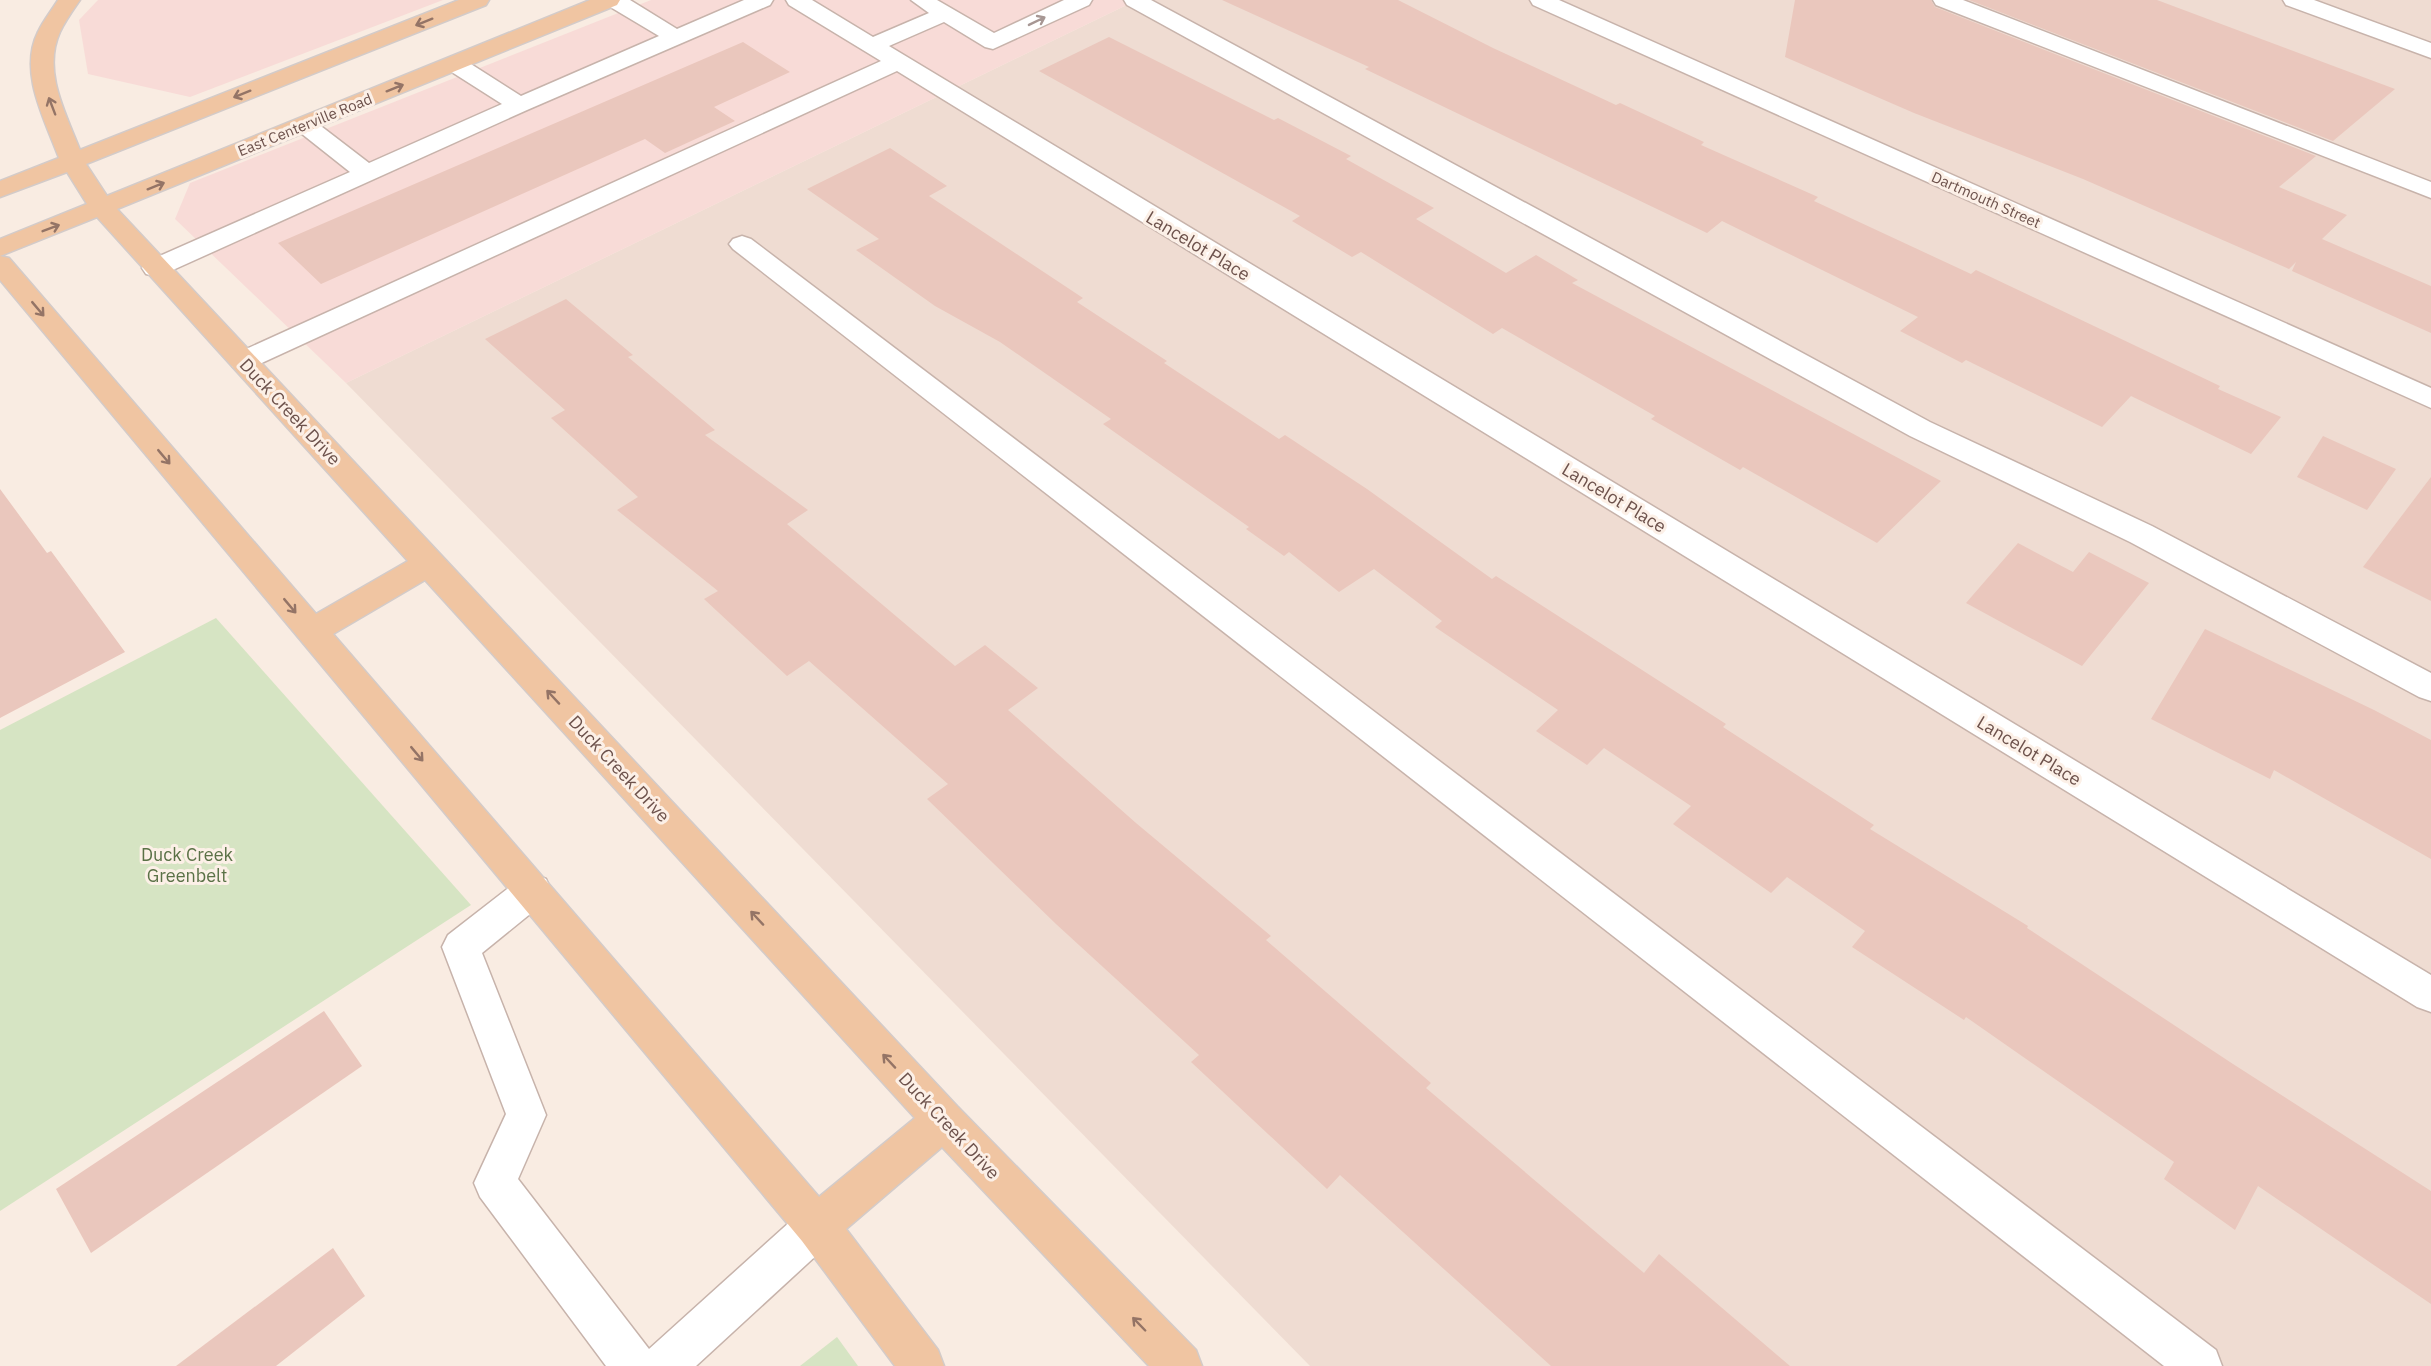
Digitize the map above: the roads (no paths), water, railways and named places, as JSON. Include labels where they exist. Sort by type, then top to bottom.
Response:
[{"type":"main road","name":"Duck Creek Drive","points":[[69,0],[48,33],[42,58],[43,81],[72,161],[102,208],[943,1120],[1180,1366]]},
{"type":"main road","points":[[0,190],[478,0]]},
{"type":"main road","name":"East Centerville Road","points":[[0,248],[609,0]]},
{"type":"main road","points":[[0,264],[818,1226],[922,1366]]},
{"type":"main road","points":[[312,632],[430,563]]},
{"type":"main road","points":[[818,1226],[943,1120]]},
{"type":"street","points":[[615,0],[675,36]]},
{"type":"street","points":[[155,268],[675,36],[762,0]]},
{"type":"street","name":"Lancelot Place","points":[[797,0],[2431,995]]},
{"type":"street","points":[[922,0],[993,42],[1080,0]]},
{"type":"street","points":[[1135,0],[1920,429],[2141,534],[2431,688]]},
{"type":"street","name":"Dartmouth Street","points":[[1541,0],[2431,399]]},
{"type":"street","points":[[1944,0],[2431,191]]},
{"type":"street","points":[[2294,0],[2431,51]]},
{"type":"street","points":[[871,46],[945,14]]},
{"type":"street","points":[[243,361],[897,62]]},
{"type":"street","points":[[455,63],[519,105]]},
{"type":"street","points":[[305,125],[367,173]]},
{"type":"street","points":[[741,244],[2200,1366]]},
{"type":"street","points":[[533,890],[461,947],[526,1115],[495,1183],[634,1366]]},
{"type":"street","points":[[663,1366],[818,1226]]},
{"type":"park label","name":"Duck Creek Greenbelt","points":[[187,865]]}]
